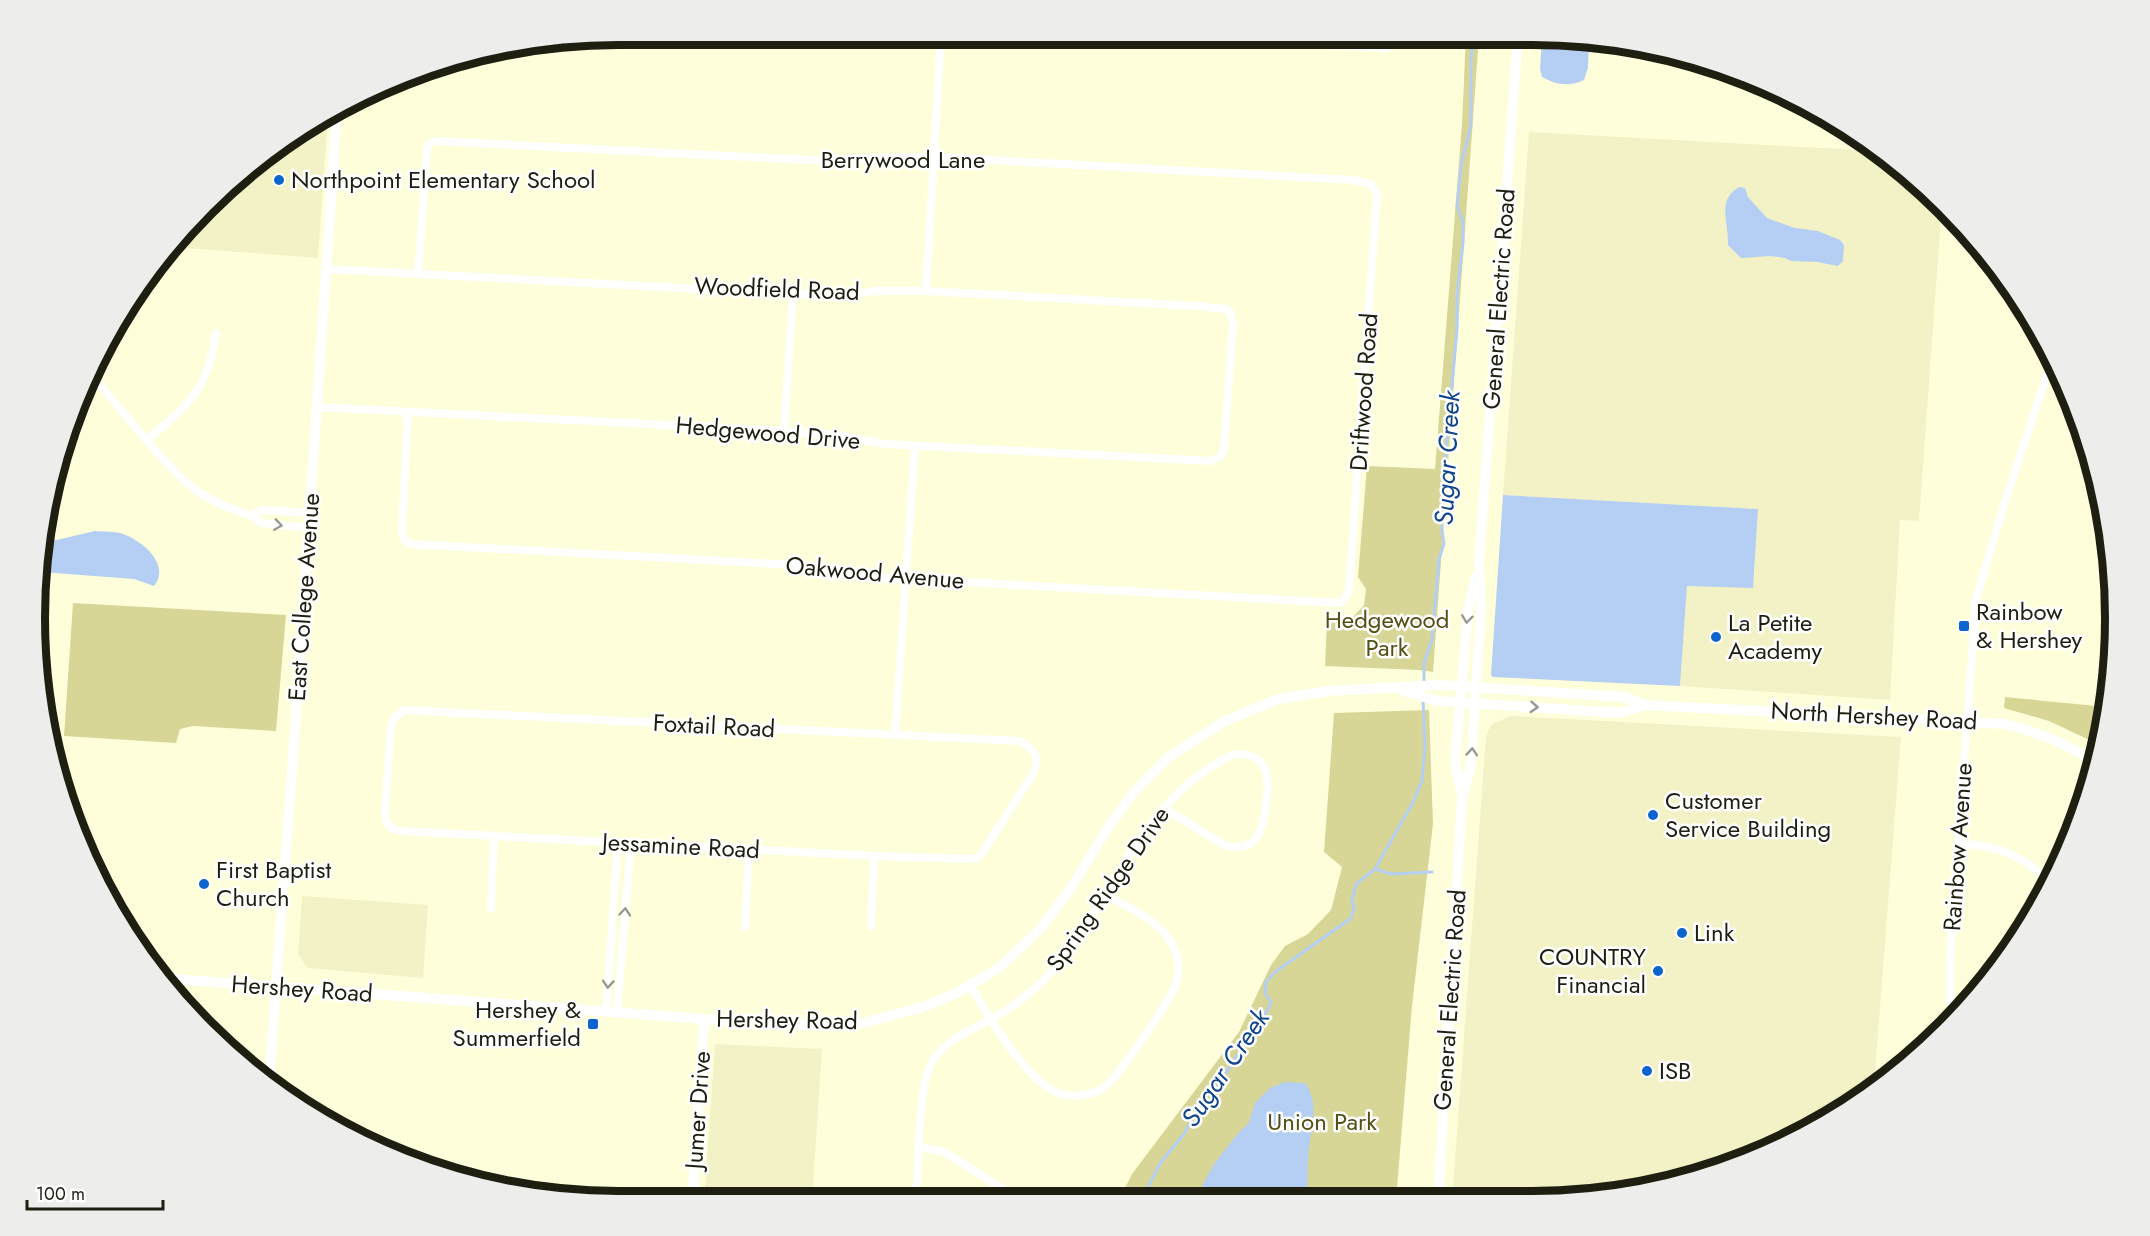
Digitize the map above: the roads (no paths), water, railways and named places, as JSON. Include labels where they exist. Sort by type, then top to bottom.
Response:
[{"type":"main road","name":"General Electric Road","points":[[1439,1191],[1462,799],[1471,764],[1482,611],[1479,561],[1517,45]]},
{"type":"main road","name":"East College Avenue","points":[[270,1074],[336,119]]},
{"type":"main road","name":"General Electric Road","points":[[1462,799],[1455,762],[1460,686],[1468,611],[1479,561]]},
{"type":"main road","name":"Hershey Road","points":[[173,979],[704,1019],[801,1025],[863,1023],[923,1006],[957,993],[1000,967],[1041,928],[1071,888],[1134,792],[1169,757],[1223,722],[1278,699],[1329,690],[1394,689],[1440,685],[1476,687]]},
{"type":"main road","name":"North Hershey Road","points":[[1476,687],[1625,697],[1645,705]]},
{"type":"main road","name":"Hershey Road","points":[[1394,689],[1438,701],[1459,703]]},
{"type":"main road","name":"North Hershey Road","points":[[1459,703],[1619,712],[1645,705],[1967,720],[2006,724],[2041,734],[2071,746],[2087,757]]},
{"type":"main road","name":"Jumer Drive","points":[[693,1191],[704,1019]]},
{"type":"street","points":[[926,291],[940,45]]},
{"type":"street","points":[[1343,45],[1387,48]]},
{"type":"street","name":"Berrywood Lane","points":[[418,274],[427,149],[430,143],[451,140],[832,160],[934,157],[1354,180],[1369,182],[1374,186]]},
{"type":"street","name":"Driftwood Road","points":[[1345,599],[1349,589],[1368,332],[1377,194],[1374,186]]},
{"type":"street","name":"Woodfield Road","points":[[326,269],[793,294],[845,295],[878,291],[926,291],[1212,307],[1228,311],[1233,323],[1224,448],[1218,459]]},
{"type":"street","points":[[784,431],[793,294]]},
{"type":"street","points":[[147,440],[184,408],[197,392],[206,377],[216,333]]},
{"type":"street","name":"Rainbow Avenue","points":[[1950,1010],[1950,958],[1976,599],[2050,374]]},
{"type":"street","points":[[97,381],[182,478],[201,494],[251,516],[261,523],[308,528]]},
{"type":"street","name":"Hedgewood Drive","points":[[317,407],[784,431],[836,435],[885,444],[915,446],[1191,461],[1218,459]]},
{"type":"street","name":"Oakwood Avenue","points":[[408,412],[402,529],[404,540],[410,544],[813,566],[874,577],[906,579],[1339,603],[1345,599]]},
{"type":"street","points":[[895,736],[915,446]]},
{"type":"street","points":[[251,516],[262,510],[309,513]]},
{"type":"street","name":"Foxtail Road","points":[[388,826],[385,811],[391,726],[398,713],[408,710],[1020,741],[1030,747],[1035,754],[1037,764],[1033,774],[982,854],[976,859]]},
{"type":"street","name":"Spring Ridge Drive","points":[[915,1191],[924,1082],[931,1062],[947,1044],[991,1020],[1023,998],[1048,975],[1076,940],[1143,834],[1164,808],[1202,773],[1233,755],[1250,756],[1263,766],[1267,774],[1269,782],[1264,825],[1255,840],[1240,847],[1224,845],[1164,808]]},
{"type":"street","name":"Jessamine Road","points":[[388,826],[400,831],[749,850],[976,859]]},
{"type":"street","points":[[490,908],[494,836]]},
{"type":"street","points":[[611,1012],[611,939],[618,842]]},
{"type":"street","points":[[611,1012],[623,939],[631,843]]},
{"type":"street","points":[[1958,844],[1984,845],[2006,852],[2020,858],[2043,876]]},
{"type":"street","points":[[745,927],[749,850]]},
{"type":"street","points":[[871,926],[874,856]]},
{"type":"street","points":[[970,985],[1002,1037],[1040,1082],[1049,1089],[1071,1096],[1102,1089],[1111,1082],[1173,992],[1178,973],[1178,962],[1171,941],[1164,932],[1105,894]]},
{"type":"street","points":[[611,939],[623,939]]},
{"type":"street","points":[[919,1147],[944,1152],[1007,1191]]},
{"type":"water","points":[[1541,45],[1589,48],[1588,68],[1584,80],[1573,84],[1552,82],[1542,77],[1540,69]]},
{"type":"water","points":[[1739,187],[1745,188],[1748,197],[1767,218],[1795,228],[1818,231],[1840,240],[1844,245],[1843,261],[1838,266],[1791,261],[1771,256],[1741,258],[1728,245],[1725,213],[1728,198]]},
{"type":"water","points":[[1503,495],[1758,509],[1753,588],[1687,586],[1680,686],[1493,677],[1491,675]]},
{"type":"water","points":[[95,531],[123,534],[139,542],[152,555],[157,562],[158,578],[154,586],[134,579],[47,572],[50,542]]},
{"type":"water","points":[[1285,1082],[1305,1083],[1312,1098],[1313,1114],[1308,1154],[1307,1191],[1200,1191],[1214,1164],[1249,1123],[1255,1103],[1270,1088]]},
{"type":"waterway","name":"Sugar Creek","points":[[1424,684],[1424,663],[1432,640],[1439,559],[1444,544],[1440,517],[1463,243],[1463,222],[1457,206],[1461,165],[1471,125],[1473,45]]},
{"type":"waterway","name":"Sugar Creek","points":[[1146,1191],[1161,1162],[1184,1134],[1199,1106],[1230,1067],[1258,1020],[1266,1013],[1271,1002],[1265,993],[1266,982],[1275,972],[1350,919],[1354,909],[1352,900],[1356,884],[1375,869],[1412,804],[1422,781],[1425,746],[1423,700]]},
{"type":"waterway","name":"Sugar Creek","points":[[1375,869],[1391,874],[1432,872]]},
{"type":"place","name":"Northpoint Elementary School","points":[[279,180]]},
{"type":"place","name":"Rainbow & Hershey","points":[[1964,626]]},
{"type":"place","name":"La Petite Academy","points":[[1716,637]]},
{"type":"place","name":"Customer Service Building","points":[[1653,815]]},
{"type":"place","name":"First Baptist Church","points":[[204,884]]},
{"type":"place","name":"Link","points":[[1682,933]]},
{"type":"place","name":"COUNTRY Financial","points":[[1658,971]]},
{"type":"place","name":"Hershey & Summerfield","points":[[593,1024]]},
{"type":"place","name":"ISB","points":[[1647,1071]]},
{"type":"park label","name":"Hedgewood Park","points":[[1387,634]]},
{"type":"park label","name":"Union Park","points":[[1322,1122]]}]
